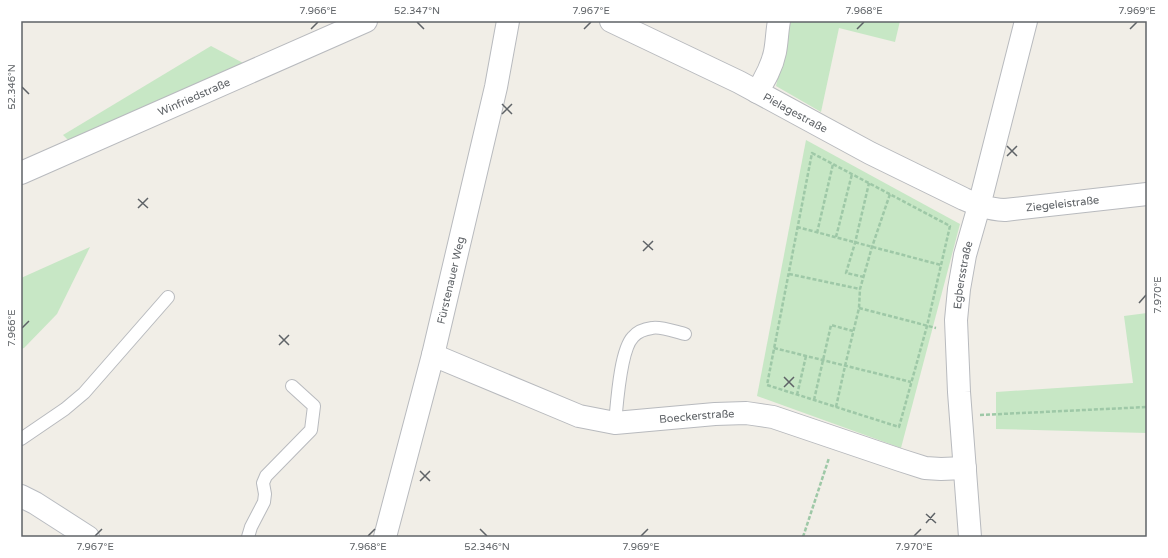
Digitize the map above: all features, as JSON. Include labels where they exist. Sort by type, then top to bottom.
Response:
[{"type":"street","name":"Fürstenauer Weg","points":[[385,537],[433,355],[496,87],[508,21]]},
{"type":"street","name":"Pielagestraße","points":[[610,21],[757,92],[870,153],[979,206]]},
{"type":"street","points":[[757,92],[772,64],[779,21]]},
{"type":"street","name":"Egbersstraße","points":[[970,537],[962,415],[959,392],[956,320],[959,289],[965,255],[1026,21]]},
{"type":"street","name":"Winfriedstraße","points":[[21,173],[358,23]]},
{"type":"street","name":"Ziegeleistraße","points":[[979,206],[1006,210],[1147,194]]},
{"type":"street","name":"Boeckerstraße","points":[[433,355],[579,416],[615,423],[746,412],[773,417],[925,468],[965,468]]},
{"type":"street","points":[[21,496],[36,503],[88,537]]},
{"type":"lane","points":[[21,439],[65,410],[84,393],[168,297]]},
{"type":"lane","points":[[615,423],[618,391],[624,356],[632,338],[640,330],[654,327],[685,334]]},
{"type":"lane","points":[[248,537],[251,527],[264,502],[265,494],[263,483],[266,476],[311,430],[314,406],[292,386]]},
{"type":"path","points":[[812,153],[833,164],[950,226],[927,326],[899,428],[767,385],[812,153]]},
{"type":"path","points":[[817,233],[833,164]]},
{"type":"path","points":[[836,237],[852,174]]},
{"type":"path","points":[[864,277],[846,273],[855,243],[869,183]]},
{"type":"path","points":[[836,407],[859,308],[860,289],[872,247],[890,194]]},
{"type":"path","points":[[798,227],[941,265]]},
{"type":"path","points":[[789,274],[860,289]]},
{"type":"path","points":[[859,308],[940,329],[957,330]]},
{"type":"path","points":[[814,400],[831,325],[853,331]]},
{"type":"path","points":[[774,348],[911,382]]},
{"type":"path","points":[[797,395],[806,356]]},
{"type":"path","points":[[962,415],[1147,407]]},
{"type":"path","points":[[803,537],[836,439]]},
{"type":"green space","points":[[791,21],[900,21],[895,42],[839,28],[821,112],[776,86]]},
{"type":"green space","points":[[211,46],[247,65],[71,143],[63,135]]},
{"type":"green space","points":[[806,140],[960,224],[901,448],[757,396]]},
{"type":"green space","points":[[90,247],[57,314],[24,348],[21,349],[21,278]]},
{"type":"green space","points":[[1147,313],[1147,433],[996,429],[996,392],[1133,383],[1124,316]]}]
